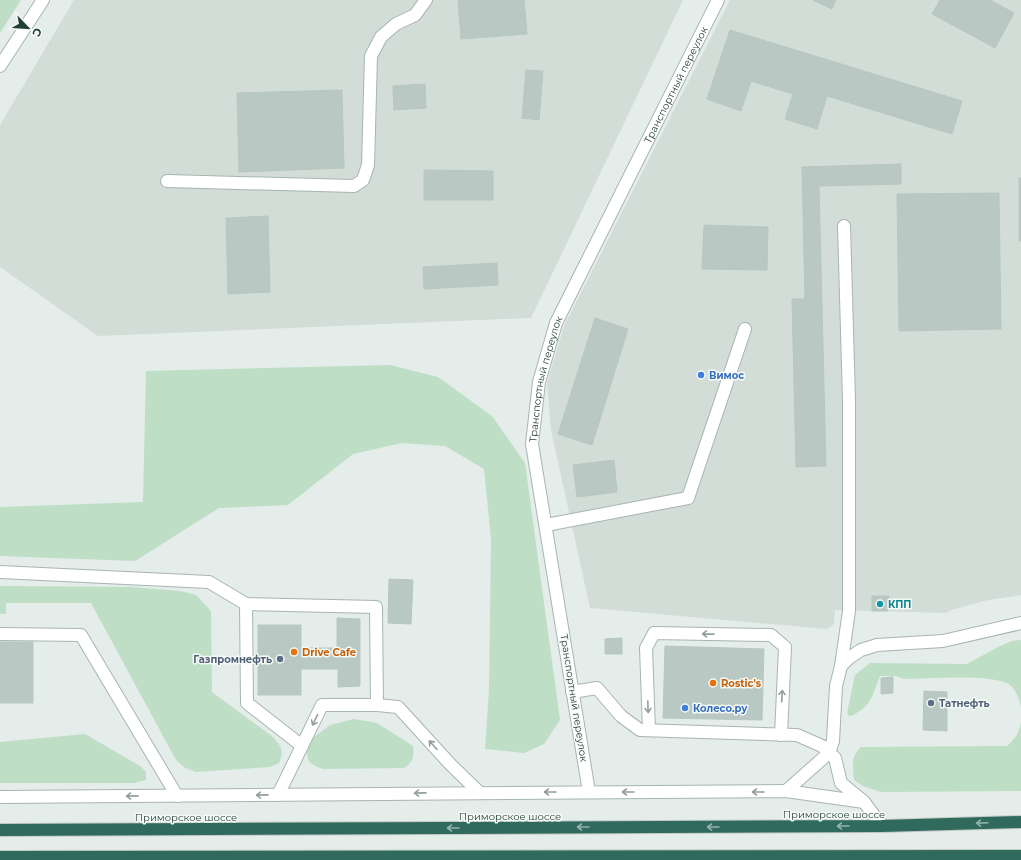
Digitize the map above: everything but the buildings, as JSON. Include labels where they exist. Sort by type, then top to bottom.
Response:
[{"type":"highway","name":"Приморское шоссе","points":[[0,830],[882,826],[1021,822]]},
{"type":"highway","points":[[0,858],[1021,856]]},
{"type":"street","points":[[0,66],[43,0]]},
{"type":"street","points":[[167,181],[354,186],[364,180],[368,165],[371,56],[381,36],[396,24],[415,15],[426,0]]},
{"type":"street","name":"Транспортный переулок","points":[[589,792],[532,444],[538,382],[556,323],[718,0]]},
{"type":"street","points":[[786,792],[829,752],[833,741],[836,686],[841,666],[850,611],[849,400],[844,226]]},
{"type":"street","points":[[546,525],[688,498],[745,329]]},
{"type":"street","points":[[0,572],[209,582],[246,604],[376,607],[377,705]]},
{"type":"street","points":[[246,604],[247,703],[302,746]]},
{"type":"street","points":[[841,666],[849,658],[862,650],[877,645],[943,641],[1021,623]]},
{"type":"street","points":[[649,730],[646,648],[654,633],[771,635],[785,647],[781,735]]},
{"type":"street","points":[[0,634],[81,635],[177,796]]},
{"type":"street","points":[[572,692],[597,688],[621,716],[640,730],[797,735],[822,746],[835,758],[841,783],[864,802],[882,826]]},
{"type":"street","points":[[278,795],[322,705],[377,705],[398,707],[451,765],[480,793]]},
{"type":"street","points":[[0,797],[589,792],[786,792],[864,802]]},
{"type":"shaded area","points":[[74,0],[683,0],[531,318],[98,336],[0,267],[0,125]]},
{"type":"shaded area","points":[[730,0],[1021,0],[1021,595],[988,600],[951,610],[946,613],[835,610],[834,624],[827,629],[590,608],[551,430],[547,383],[564,326]]},
{"type":"green space","points":[[0,0],[21,0],[0,33]]},
{"type":"green space","points":[[390,365],[438,377],[492,416],[525,463],[560,720],[544,744],[524,753],[485,749],[489,689],[491,539],[484,469],[445,446],[402,443],[353,454],[288,505],[219,508],[135,561],[0,556],[0,507],[143,502],[146,371]]},
{"type":"green space","points":[[0,586],[131,587],[180,591],[196,595],[211,611],[212,692],[273,737],[282,752],[279,763],[270,767],[196,772],[185,768],[176,760],[91,603],[6,603],[6,614],[0,614]]},
{"type":"green space","points":[[1021,640],[1021,708],[1019,699],[1011,686],[1004,682],[992,679],[904,679],[896,676],[880,676],[867,705],[853,715],[849,716],[847,713],[855,675],[870,663],[967,664],[998,647],[1012,641]]},
{"type":"green space","points":[[354,719],[377,723],[413,746],[412,761],[404,768],[323,769],[313,765],[307,756],[309,741],[330,725]]},
{"type":"green space","points":[[1021,722],[1021,791],[881,792],[863,786],[854,780],[854,758],[861,747],[1007,746],[1016,736]]},
{"type":"green space","points":[[85,734],[140,766],[146,772],[146,780],[134,783],[0,783],[0,742]]},
{"type":"place","name":"Вимос","points":[[701,375]]},
{"type":"place","name":"КПП","points":[[880,604]]},
{"type":"place","name":"Drive Cafe","points":[[294,652]]},
{"type":"place","name":"Газпромнефть","points":[[280,659]]},
{"type":"place","name":"Rostic's","points":[[713,683]]},
{"type":"place","name":"Татнефть","points":[[931,703]]},
{"type":"place","name":"Колесо.ру","points":[[685,708]]}]
